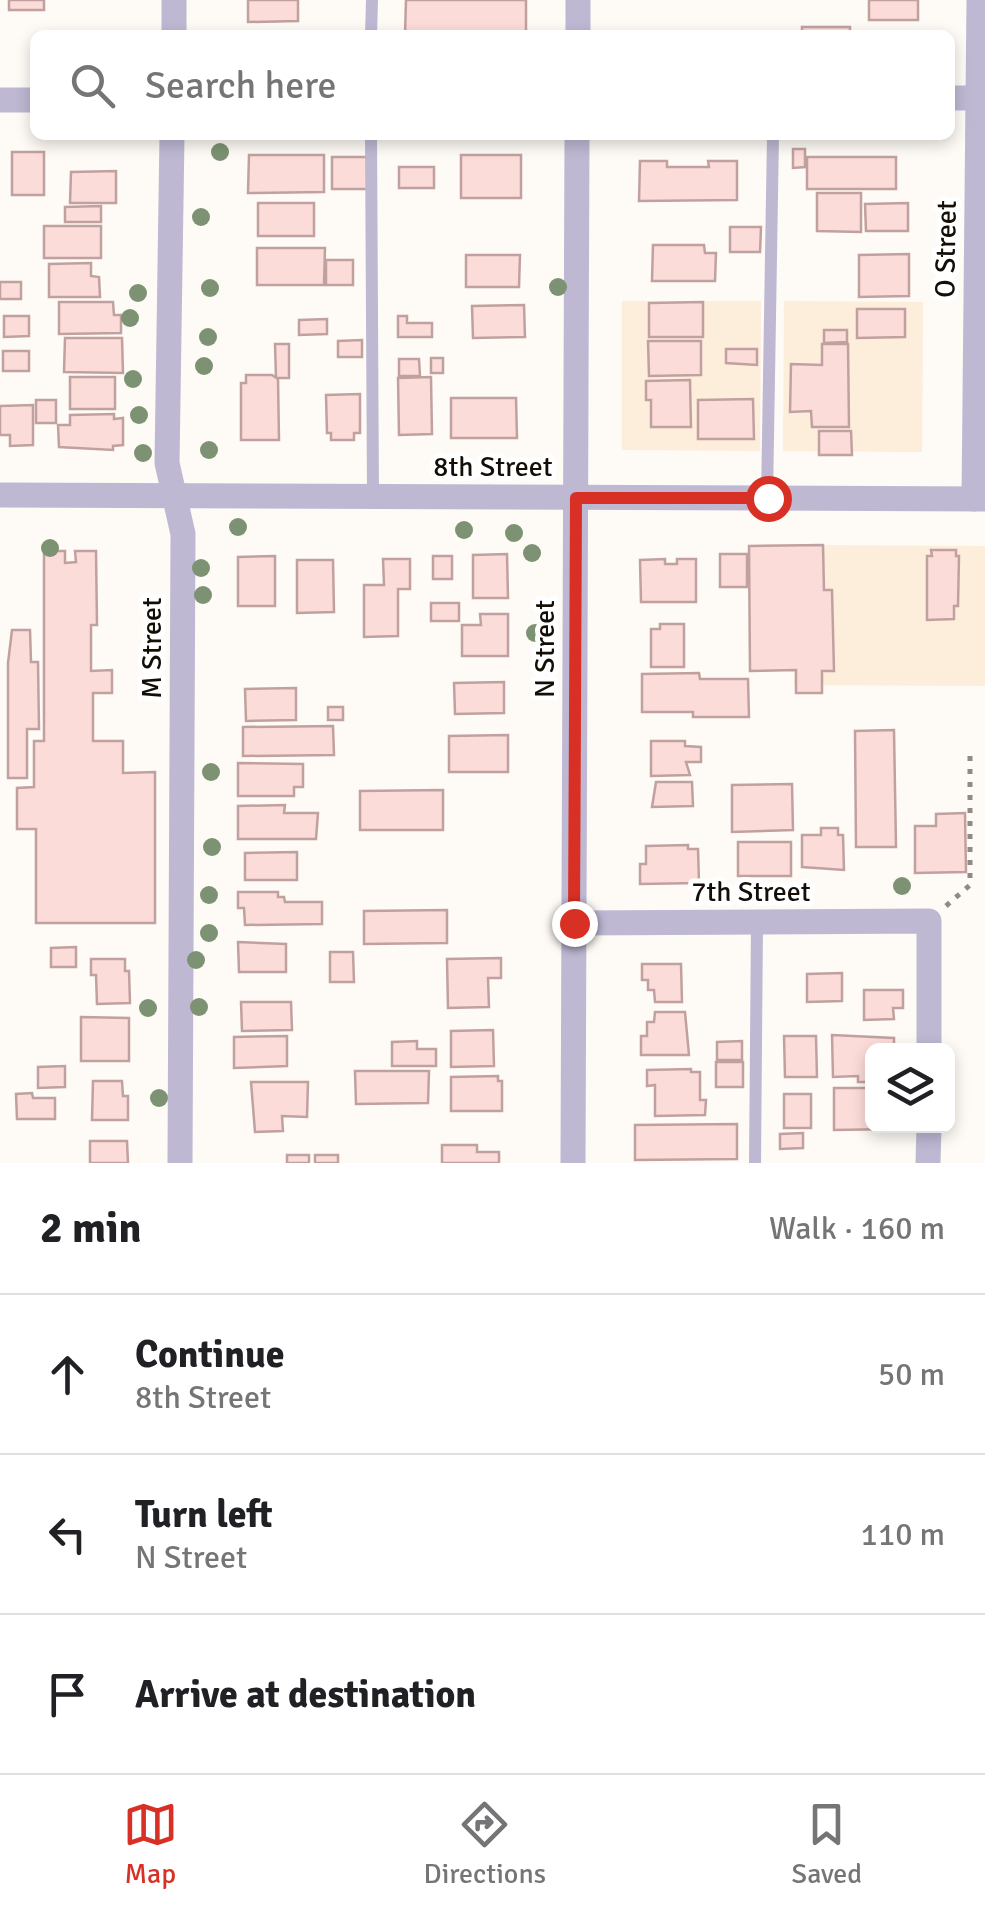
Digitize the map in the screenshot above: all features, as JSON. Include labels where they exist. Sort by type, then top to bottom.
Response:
[{"type":"street","points":[[174,0],[174,30]]},
{"type":"street","points":[[578,0],[578,30]]},
{"type":"street","name":"O Street","points":[[978,0],[979,499]]},
{"type":"street","points":[[955,98],[981,98]]},
{"type":"street","points":[[0,100],[30,100]]},
{"type":"street","name":"M Street","points":[[172,140],[167,463],[183,534],[180,1163]]},
{"type":"street","name":"N Street","points":[[573,1163],[578,140]]},
{"type":"street","name":"8th Street","points":[[0,495],[979,499]]},
{"type":"street","points":[[929,922],[929,1043]]},
{"type":"street","name":"7th Street","points":[[574,923],[929,922]]},
{"type":"street","points":[[928,1133],[928,1163]]},
{"type":"lane","points":[[372,0],[372,30]]},
{"type":"lane","points":[[371,140],[373,497]]},
{"type":"lane","points":[[768,498],[773,140]]},
{"type":"lane","points":[[755,1163],[756,922]]},
{"type":"path","points":[[929,922],[970,885],[970,751]]},
{"type":"shaded area","points":[[622,301],[761,301],[760,451],[622,450]]},
{"type":"shaded area","points":[[784,301],[923,302],[922,452],[783,451]]},
{"type":"shaded area","points":[[795,545],[985,546],[985,686],[794,685]]},
{"type":"building","points":[[9,0],[44,0],[44,10],[9,10]]},
{"type":"building","points":[[248,0],[298,0],[298,21],[248,22]]},
{"type":"building","points":[[406,0],[526,0],[526,30],[405,30]]},
{"type":"building","points":[[869,0],[918,0],[918,20],[869,20]]},
{"type":"building","points":[[802,27],[850,27],[850,30]]},
{"type":"building","points":[[793,149],[805,149],[805,167],[793,168]]},
{"type":"building","points":[[12,152],[44,152],[44,195],[12,195]]},
{"type":"building","points":[[249,155],[324,155],[324,192],[248,193]]},
{"type":"building","points":[[461,155],[521,155],[521,198],[461,198]]},
{"type":"building","points":[[332,157],[369,157],[369,189],[332,189]]},
{"type":"building","points":[[807,157],[896,157],[896,189],[807,189]]},
{"type":"building","points":[[640,161],[667,161],[667,167],[709,167],[708,161],[737,161],[737,200],[639,201]]},
{"type":"building","points":[[399,167],[434,167],[434,188],[399,188]]},
{"type":"building","points":[[116,171],[116,203],[70,203],[71,172]]},
{"type":"building","points":[[817,193],[861,193],[861,232],[817,231]]},
{"type":"building","points":[[258,203],[314,203],[314,236],[258,236]]},
{"type":"building","points":[[908,203],[908,231],[866,231],[865,204]]},
{"type":"building","points":[[101,206],[101,222],[65,222],[65,207]]},
{"type":"building","points":[[44,226],[101,226],[101,258],[44,258]]},
{"type":"building","points":[[730,227],[761,227],[760,252],[730,252]]},
{"type":"building","points":[[653,245],[704,245],[705,253],[716,253],[715,281],[652,281]]},
{"type":"building","points":[[257,248],[325,248],[324,285],[257,285]]},
{"type":"building","points":[[909,254],[909,296],[859,297],[859,255]]},
{"type":"building","points":[[466,255],[520,255],[519,287],[466,287]]},
{"type":"building","points":[[326,260],[353,260],[353,285],[326,285]]},
{"type":"building","points":[[91,263],[91,276],[99,277],[100,297],[49,297],[49,264]]},
{"type":"building","points":[[0,282],[21,282],[21,299],[0,299]]},
{"type":"building","points":[[59,302],[113,302],[114,315],[121,315],[121,333],[59,334]]},
{"type":"building","points":[[703,302],[703,337],[649,337],[649,303]]},
{"type":"building","points":[[524,305],[525,337],[473,338],[472,306]]},
{"type":"building","points":[[857,309],[905,309],[905,337],[857,338]]},
{"type":"building","points":[[4,316],[29,316],[29,336],[4,337]]},
{"type":"building","points":[[398,316],[407,316],[407,323],[432,323],[432,337],[398,337]]},
{"type":"building","points":[[327,319],[327,334],[299,335],[299,320]]},
{"type":"building","points":[[824,330],[847,330],[847,342],[824,343]]},
{"type":"building","points":[[65,338],[122,338],[123,373],[64,372]]},
{"type":"building","points":[[362,340],[362,357],[338,357],[338,341]]},
{"type":"building","points":[[648,341],[701,341],[701,375],[649,376]]},
{"type":"building","points":[[275,344],[289,344],[289,378],[276,378]]},
{"type":"building","points":[[822,344],[848,344],[849,427],[812,427],[811,411],[790,412],[791,364],[822,365]]},
{"type":"building","points":[[726,349],[757,349],[757,365],[726,363]]},
{"type":"building","points":[[3,351],[29,351],[29,371],[3,371]]},
{"type":"building","points":[[431,358],[443,358],[443,373],[431,373]]},
{"type":"building","points":[[399,359],[419,359],[420,376],[399,376]]},
{"type":"building","points":[[246,375],[272,375],[278,379],[279,440],[241,440],[241,383],[246,383]]},
{"type":"building","points":[[70,377],[115,377],[115,409],[70,409]]},
{"type":"building","points":[[431,377],[432,434],[399,435],[398,378]]},
{"type":"building","points":[[690,380],[691,427],[651,427],[646,381]]},
{"type":"building","points":[[360,394],[360,433],[354,433],[354,440],[331,440],[331,433],[327,433],[326,395]]},
{"type":"building","points":[[451,398],[516,398],[517,438],[451,438]]},
{"type":"building","points":[[753,399],[754,439],[698,439],[698,400]]},
{"type":"building","points":[[36,400],[56,400],[56,423],[36,423]]},
{"type":"building","points":[[33,405],[33,445],[10,446],[10,435],[0,435],[0,406]]},
{"type":"building","points":[[114,414],[114,419],[123,418],[123,445],[113,446],[113,450],[59,447],[58,425],[70,425],[70,415]]},
{"type":"building","points":[[819,431],[851,431],[852,455],[819,455]]},
{"type":"building","points":[[823,545],[824,590],[832,590],[834,671],[822,671],[822,693],[796,693],[796,670],[750,671],[749,546]]},
{"type":"building","points":[[931,550],[956,550],[959,556],[954,619],[927,620],[927,556],[932,556]]},
{"type":"building","points":[[44,551],[65,551],[65,563],[76,562],[75,551],[96,551],[97,625],[91,625],[91,671],[112,670],[112,693],[93,693],[93,741],[123,741],[123,773],[155,772],[155,923],[36,923],[36,829],[17,829],[17,788],[34,787],[34,741],[44,741]]},
{"type":"building","points":[[507,554],[508,598],[473,598],[473,555]]},
{"type":"building","points":[[720,554],[747,554],[747,587],[720,587]]},
{"type":"building","points":[[275,556],[275,606],[238,606],[238,557]]},
{"type":"building","points":[[433,556],[452,556],[452,579],[433,579]]},
{"type":"building","points":[[383,559],[410,559],[410,589],[398,589],[398,636],[364,637],[364,585],[384,585]]},
{"type":"building","points":[[665,559],[665,564],[677,564],[677,559],[696,559],[696,602],[641,602],[640,560]]},
{"type":"building","points":[[297,560],[333,560],[334,612],[297,613]]},
{"type":"building","points":[[431,603],[459,603],[459,621],[431,621]]},
{"type":"building","points":[[480,614],[508,614],[508,656],[462,656],[462,625],[481,625]]},
{"type":"building","points":[[660,624],[684,624],[684,667],[651,667],[651,629],[660,629]]},
{"type":"building","points":[[12,630],[30,630],[31,662],[38,662],[39,729],[27,729],[27,778],[8,778],[8,663]]},
{"type":"building","points":[[699,673],[700,679],[748,679],[749,717],[642,712],[642,674]]},
{"type":"building","points":[[504,682],[504,713],[455,714],[454,683]]},
{"type":"building","points":[[296,688],[296,720],[246,721],[245,689]]},
{"type":"building","points":[[328,707],[343,707],[343,720],[328,720]]},
{"type":"building","points":[[333,726],[334,755],[243,756],[243,727]]},
{"type":"building","points":[[894,730],[896,847],[856,847],[855,731]]},
{"type":"building","points":[[508,735],[508,772],[449,772],[449,736]]},
{"type":"building","points":[[651,741],[685,741],[685,746],[701,747],[701,762],[686,762],[690,775],[651,776]]},
{"type":"building","points":[[238,763],[303,764],[303,787],[294,787],[294,796],[238,796]]},
{"type":"building","points":[[656,782],[692,782],[693,806],[652,807]]},
{"type":"building","points":[[792,784],[793,830],[732,832],[732,785]]},
{"type":"building","points":[[443,790],[443,830],[360,830],[360,791]]},
{"type":"building","points":[[285,805],[284,813],[318,813],[316,839],[238,839],[238,806]]},
{"type":"building","points":[[965,813],[966,872],[915,873],[915,826],[936,826],[936,814]]},
{"type":"building","points":[[821,828],[838,828],[838,835],[843,835],[844,870],[802,867],[802,835],[821,835]]},
{"type":"building","points":[[738,842],[791,842],[791,876],[738,876]]},
{"type":"building","points":[[688,845],[688,849],[698,849],[699,883],[640,884],[640,864],[646,864],[646,846]]},
{"type":"building","points":[[297,852],[297,880],[245,880],[245,853]]},
{"type":"building","points":[[238,892],[278,892],[285,902],[322,902],[322,924],[245,925],[244,908],[238,908]]},
{"type":"building","points":[[447,910],[447,943],[364,944],[364,911]]},
{"type":"building","points":[[238,942],[286,944],[286,972],[239,972]]},
{"type":"building","points":[[76,947],[76,967],[51,967],[51,948]]},
{"type":"building","points":[[330,952],[353,952],[354,982],[330,982]]},
{"type":"building","points":[[501,958],[501,978],[488,978],[489,1007],[448,1008],[447,959]]},
{"type":"building","points":[[91,959],[125,959],[130,1003],[97,1004]]},
{"type":"building","points":[[642,964],[681,964],[682,1002],[655,1002],[654,990],[648,990],[648,980],[642,980]]},
{"type":"building","points":[[842,973],[842,1001],[807,1002],[807,974]]},
{"type":"building","points":[[864,990],[903,990],[903,1008],[893,1008],[894,1019],[864,1020]]},
{"type":"building","points":[[241,1002],[291,1002],[292,1030],[242,1031]]},
{"type":"building","points":[[655,1012],[685,1012],[689,1055],[641,1055],[641,1036],[647,1036],[647,1022],[654,1022]]},
{"type":"building","points":[[81,1017],[129,1018],[129,1061],[81,1061]]},
{"type":"building","points":[[493,1030],[494,1066],[451,1067],[451,1031]]},
{"type":"building","points":[[832,1035],[894,1038],[894,1043],[865,1043],[865,1082],[858,1082],[858,1076],[833,1077]]},
{"type":"building","points":[[287,1036],[287,1066],[234,1068],[234,1037]]},
{"type":"building","points":[[784,1036],[816,1036],[817,1077],[785,1077]]},
{"type":"building","points":[[417,1041],[417,1049],[436,1049],[436,1066],[392,1066],[392,1042]]},
{"type":"building","points":[[742,1041],[742,1060],[717,1060],[717,1042]]},
{"type":"building","points":[[716,1062],[743,1062],[743,1087],[716,1087]]},
{"type":"building","points":[[65,1066],[65,1087],[38,1088],[38,1067]]},
{"type":"building","points":[[647,1070],[700,1072],[700,1100],[706,1100],[705,1115],[655,1116],[655,1085],[647,1086]]},
{"type":"building","points":[[355,1071],[429,1071],[428,1103],[356,1104]]},
{"type":"building","points":[[498,1076],[498,1081],[502,1081],[502,1111],[451,1111],[451,1077]]},
{"type":"building","points":[[93,1081],[122,1081],[123,1096],[128,1096],[128,1120],[92,1120]]},
{"type":"building","points":[[251,1082],[308,1082],[307,1117],[282,1116],[283,1131],[255,1132]]},
{"type":"building","points":[[834,1088],[865,1088],[865,1129],[834,1130]]},
{"type":"building","points":[[32,1093],[33,1098],[55,1098],[55,1119],[17,1119],[16,1094]]},
{"type":"building","points":[[784,1094],[811,1094],[811,1128],[784,1128]]},
{"type":"building","points":[[737,1124],[737,1159],[635,1160],[635,1125]]},
{"type":"building","points":[[803,1133],[803,1148],[780,1149],[780,1134]]},
{"type":"building","points":[[90,1141],[127,1141],[128,1163],[90,1163]]},
{"type":"building","points":[[442,1145],[477,1145],[477,1152],[499,1152],[499,1163],[442,1163]]},
{"type":"building","points":[[287,1155],[309,1155],[309,1163],[287,1163]]},
{"type":"building","points":[[315,1155],[338,1155],[338,1163],[315,1163]]},
{"type":"route","points":[[574,923],[576,498],[768,498]]}]
